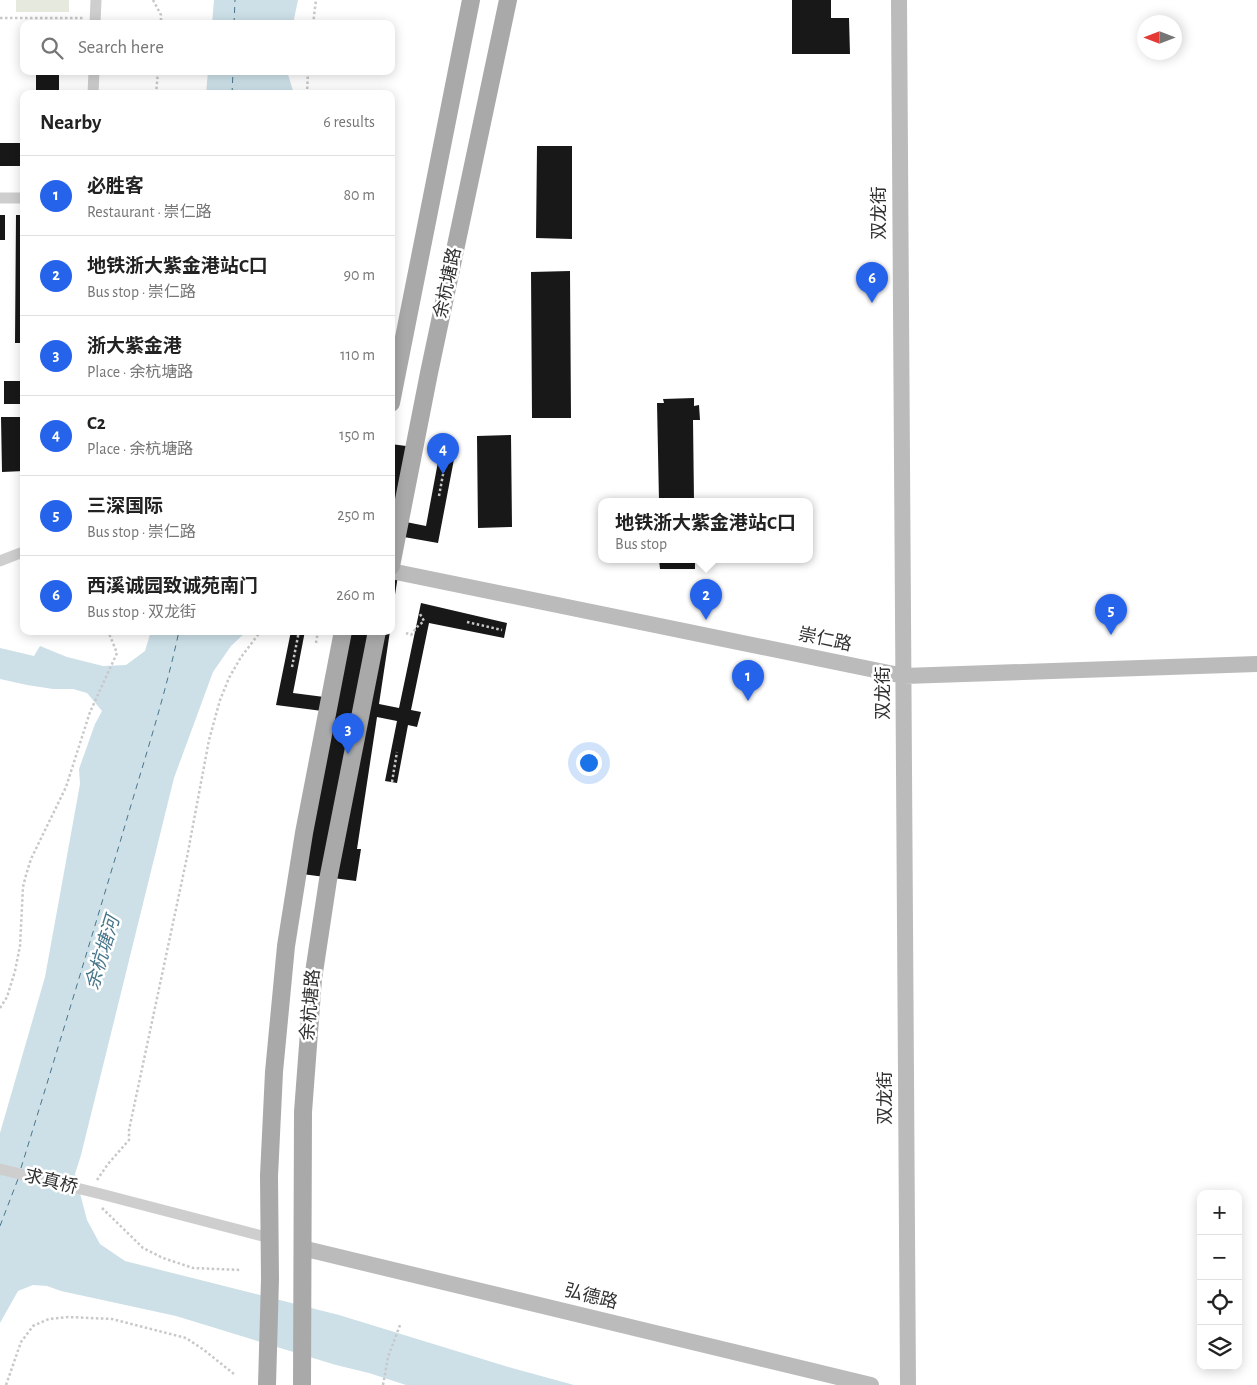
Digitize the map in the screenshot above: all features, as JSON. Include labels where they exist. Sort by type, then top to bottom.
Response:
[{"type":"main road","name":"余杭塘路","points":[[395,383],[471,0]]},
{"type":"main road","name":"余杭塘路","points":[[395,546],[429,373],[508,0]]},
{"type":"main road","name":"余杭塘路","points":[[267,1385],[270,1279],[269,1176],[274,1072],[286,946],[304,833],[342,635]]},
{"type":"main road","name":"余杭塘路","points":[[302,1380],[303,1112],[312,979],[328,880],[376,635]]},
{"type":"street","points":[[95,20],[96,0]]},
{"type":"street","name":"双龙街","points":[[899,0],[908,1385]]},
{"type":"street","points":[[93,90],[94,75]]},
{"type":"street","points":[[0,198],[20,198]]},
{"type":"street","points":[[0,562],[20,553]]},
{"type":"street","name":"崇仁路","points":[[395,572],[904,676],[1257,664]]},
{"type":"street","name":"求真桥","points":[[0,1169],[99,1190],[270,1238]]},
{"type":"street","name":"弘德路","points":[[302,1248],[871,1385]]},
{"type":"path","points":[[153,0],[161,15],[161,20]]},
{"type":"path","points":[[314,20],[316,0]]},
{"type":"path","points":[[0,18],[63,20]]},
{"type":"path","points":[[156,90],[158,75]]},
{"type":"path","points":[[307,90],[308,75]]},
{"type":"path","points":[[439,496],[447,453]]},
{"type":"path","points":[[406,633],[411,635],[417,626],[424,621],[420,614]]},
{"type":"path","points":[[467,622],[502,630]]},
{"type":"path","points":[[0,1008],[15,971],[20,946],[23,886],[26,874],[31,859],[66,787],[90,712],[117,653],[110,635]]},
{"type":"path","points":[[99,1190],[98,1179],[129,1140],[129,1130],[187,857],[209,740],[220,700],[229,678],[241,657],[258,635]]},
{"type":"path","points":[[292,667],[298,635]]},
{"type":"path","points":[[316,643],[317,635]]},
{"type":"path","points":[[392,782],[398,752]]},
{"type":"path","points":[[101,1207],[143,1248],[163,1258],[193,1268],[241,1270]]},
{"type":"path","points":[[6,1385],[21,1342],[33,1326],[49,1319],[68,1317],[112,1319],[186,1338],[234,1374]]},
{"type":"path","points":[[383,1385],[388,1357],[400,1324]]},
{"type":"shaded area","points":[[16,0],[69,0],[69,12],[16,12]]},
{"type":"water","points":[[214,0],[298,0],[294,20],[212,20]]},
{"type":"water","points":[[208,75],[288,75],[293,90],[206,90]]},
{"type":"water","name":"余杭塘河","points":[[150,635],[243,635],[231,646],[213,672],[174,778],[75,1174],[87,1220],[100,1244],[125,1261],[339,1315],[574,1385],[406,1385],[176,1316],[61,1291],[47,1286],[33,1285],[18,1291],[0,1323],[0,1133],[45,977],[80,784],[79,769],[95,724],[102,711],[87,693],[73,689],[53,689],[0,679],[0,648],[34,656],[40,646],[67,657],[103,666],[126,665],[145,651]]},
{"type":"building","points":[[792,0],[831,0],[831,18],[849,18],[850,54],[792,54]]},
{"type":"building","points":[[36,75],[59,75],[59,90],[36,90]]},
{"type":"building","points":[[0,143],[20,143],[20,166],[0,166]]},
{"type":"building","points":[[537,146],[572,146],[572,239],[536,238]]},
{"type":"building","points":[[0,215],[5,215],[5,240],[0,240]]},
{"type":"building","points":[[16,215],[20,215],[20,343],[15,343]]},
{"type":"building","points":[[570,271],[571,418],[532,418],[531,272]]},
{"type":"building","points":[[4,381],[20,381],[20,404],[4,404]]},
{"type":"building","points":[[694,398],[694,406],[699,405],[700,420],[693,420],[694,498],[659,498],[657,403],[664,403],[663,399]]},
{"type":"building","points":[[1,417],[20,417],[20,471],[2,472]]},
{"type":"building","points":[[511,435],[512,527],[478,528],[477,436]]},
{"type":"building","points":[[395,445],[421,448],[406,522],[426,526],[440,451],[455,454],[438,543],[404,537],[395,595]]},
{"type":"building","points":[[659,563],[695,563],[695,569],[660,569]]},
{"type":"building","points":[[421,603],[507,623],[504,638],[429,623],[411,710],[421,712],[417,727],[408,725],[397,783],[385,781],[397,721],[377,717],[357,849],[361,849],[356,881],[302,874],[330,712],[276,705],[290,635],[304,635],[293,693],[332,698],[340,635],[389,635],[379,704],[399,708]]},
{"type":"ferry route","points":[[234,20],[235,0]]},
{"type":"ferry route","points":[[232,90],[233,75]]},
{"type":"ferry route","points":[[21,1168],[152,735],[178,635]]},
{"type":"ferry route","points":[[0,1226],[18,1179]]},
{"type":"place","name":"西溪诚园致诚苑南门","points":[[872,303]]},
{"type":"place","name":"C2","points":[[443,474]]},
{"type":"place","name":"地铁浙大紫金港站C口","points":[[706,620]]},
{"type":"place","name":"三深国际","points":[[1111,635]]},
{"type":"place","name":"必胜客","points":[[748,701]]},
{"type":"place","name":"浙大紫金港","points":[[348,754]]}]
